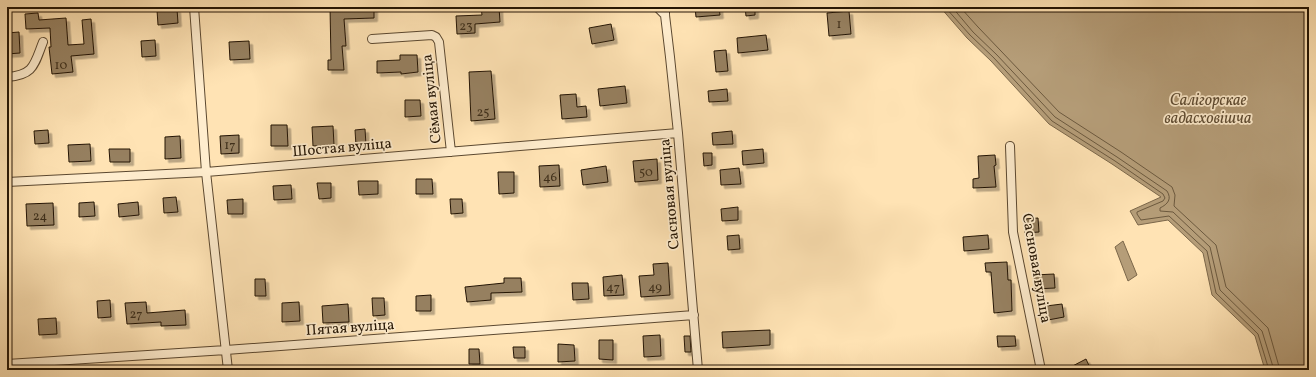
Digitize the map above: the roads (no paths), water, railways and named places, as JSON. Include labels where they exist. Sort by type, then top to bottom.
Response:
[{"type":"street","points":[[194,7],[206,172],[228,370]]},
{"type":"street","name":"Сасновая вуліца","points":[[657,7],[665,11],[678,133],[698,370]]},
{"type":"street","name":"Сёмая вуліца","points":[[372,39],[432,35],[436,37],[439,42],[451,152]]},
{"type":"street","points":[[7,77],[18,76],[30,70],[35,63],[42,42]]},
{"type":"street","name":"Шостая вуліца","points":[[7,182],[206,172],[678,133]]},
{"type":"street","name":"Сасновая вуліца","points":[[1010,146],[1013,232],[1041,370]]},
{"type":"street","name":"Пятая вуліца","points":[[7,364],[226,350],[694,315]]},
{"type":"water","name":"Салігорскае вадасховішча","points":[[940,7],[1309,7],[1309,370],[1265,370],[1255,336],[1212,295],[1203,253],[1168,220],[1138,225],[1130,211],[1161,197],[1049,124],[991,61],[967,38]]},
{"type":"water","points":[[1123,241],[1137,275],[1128,281],[1115,247]]}]
